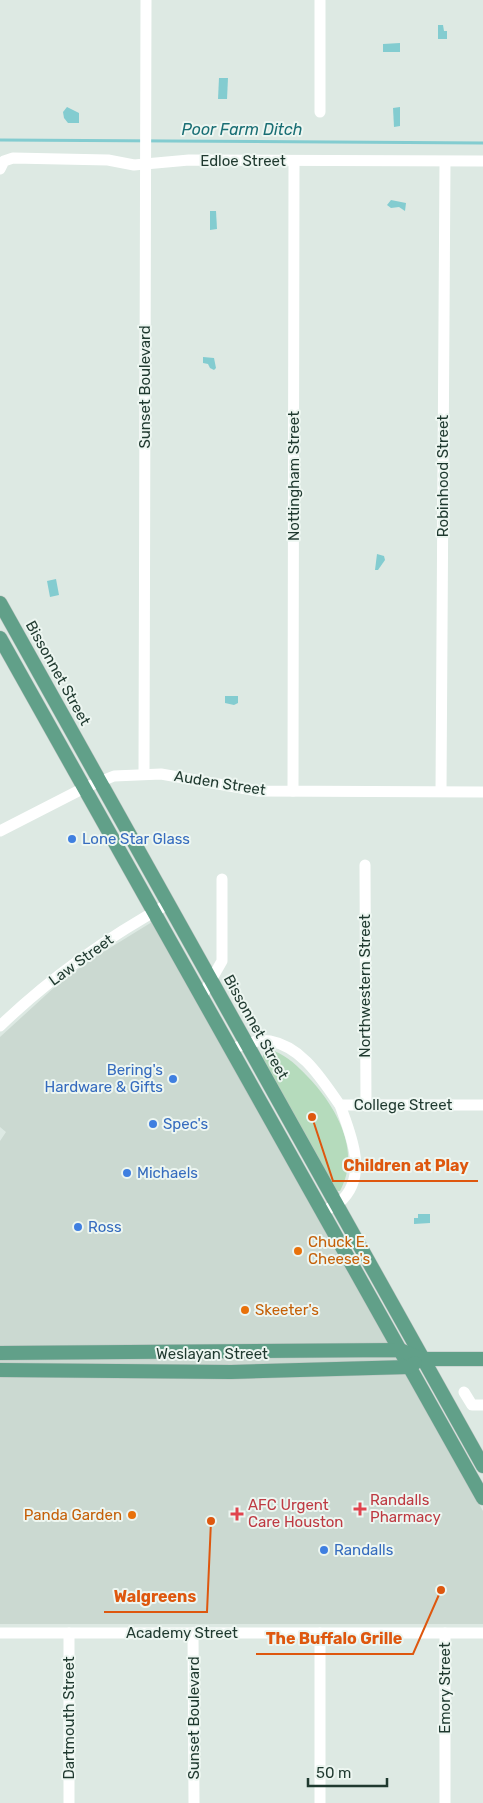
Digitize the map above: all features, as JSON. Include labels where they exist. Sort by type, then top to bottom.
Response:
[{"type":"main road","name":"Bissonnet Street","points":[[0,603],[483,1466]]},
{"type":"main road","points":[[0,638],[232,1048],[483,1498]]},
{"type":"main road","name":"Weslayan Street","points":[[0,1352],[400,1350],[422,1359],[483,1359]]},
{"type":"main road","points":[[231,1352],[231,1372]]},
{"type":"main road","points":[[47,1370],[48,1353]]},
{"type":"main road","name":"Weslayan Street","points":[[0,1370],[231,1372],[409,1367],[422,1359]]},
{"type":"street","name":"Sunset Boulevard","points":[[144,774],[146,0]]},
{"type":"street","points":[[320,0],[320,112]]},
{"type":"street","name":"Edloe Street","points":[[2,165],[13,158],[108,160],[145,165],[189,160],[483,161]]},
{"type":"street","name":"Nottingham Street","points":[[293,791],[294,161]]},
{"type":"street","name":"Robinhood Street","points":[[441,791],[445,162]]},
{"type":"street","name":"Auden Street","points":[[2,827],[84,788],[114,776],[161,774],[258,791],[483,792]]},
{"type":"street","name":"Northwestern Street","points":[[365,865],[366,1106]]},
{"type":"street","points":[[202,996],[222,961],[222,879]]},
{"type":"street","name":"Law Street","points":[[0,1026],[24,1003],[83,955],[168,904]]},
{"type":"street","name":"College Street","points":[[232,1048],[270,1041],[297,1052],[315,1070],[340,1105],[483,1105]]},
{"type":"street","points":[[323,1212],[342,1200],[351,1187],[355,1167],[353,1141],[340,1105]]},
{"type":"street","points":[[464,1392],[472,1405],[483,1405]]},
{"type":"street","name":"Academy Street","points":[[0,1633],[483,1633]]},
{"type":"street","name":"Dartmouth Street","points":[[69,1633],[69,1803]]},
{"type":"street","name":"Sunset Boulevard","points":[[193,1633],[194,1803]]},
{"type":"street","points":[[320,1633],[320,1803]]},
{"type":"street","name":"Emory Street","points":[[445,1633],[445,1803]]},
{"type":"shaded area","points":[[152,922],[483,1511],[483,1624],[0,1624],[0,1141],[6,1132],[0,1127],[0,1037],[58,984],[92,959]]},
{"type":"green space","points":[[264,1049],[279,1053],[288,1059],[312,1081],[333,1109],[346,1141],[348,1158],[346,1175],[340,1191],[336,1191],[262,1061]]},
{"type":"water","points":[[438,25],[443,25],[444,31],[447,31],[447,39],[438,39]]},
{"type":"water","points":[[400,43],[400,52],[383,52],[383,44]]},
{"type":"water","points":[[219,78],[228,78],[227,99],[218,99]]},
{"type":"water","points":[[67,107],[79,113],[79,123],[68,123],[64,118],[63,112]]},
{"type":"water","points":[[400,107],[400,126],[394,127],[393,108]]},
{"type":"water","points":[[391,200],[406,203],[405,211],[399,207],[391,208],[387,205]]},
{"type":"water","points":[[210,211],[216,211],[217,229],[210,230]]},
{"type":"water","points":[[203,357],[214,358],[216,368],[214,370],[208,364],[203,363]]},
{"type":"water","points":[[377,554],[384,556],[385,560],[378,570],[375,570]]},
{"type":"water","points":[[56,579],[59,595],[50,597],[47,581]]},
{"type":"water","points":[[225,696],[238,696],[238,703],[234,705],[225,703]]},
{"type":"water","points":[[418,1214],[430,1214],[430,1223],[414,1224],[414,1218],[418,1218]]},
{"type":"waterway","name":"Poor Farm Ditch","points":[[0,140],[483,143]]},
{"type":"place","name":"Lone Star Glass","points":[[72,839]]},
{"type":"place","name":"Bering's Hardware & Gifts","points":[[173,1079]]},
{"type":"place","name":"Children at Play","points":[[312,1117]]},
{"type":"place","name":"Spec's","points":[[153,1124]]},
{"type":"place","name":"Michaels","points":[[127,1173]]},
{"type":"place","name":"Ross","points":[[78,1227]]},
{"type":"place","name":"Chuck E. Cheese's","points":[[298,1251]]},
{"type":"place","name":"Skeeter's","points":[[245,1310]]},
{"type":"place","name":"Randalls Pharmacy","points":[[360,1509]]},
{"type":"place","name":"AFC Urgent Care Houston","points":[[237,1514]]},
{"type":"place","name":"Panda Garden","points":[[132,1515]]},
{"type":"place","name":"Walgreens","points":[[211,1521]]},
{"type":"place","name":"Randalls","points":[[324,1550]]},
{"type":"place","name":"The Buffalo Grille","points":[[441,1590]]}]
